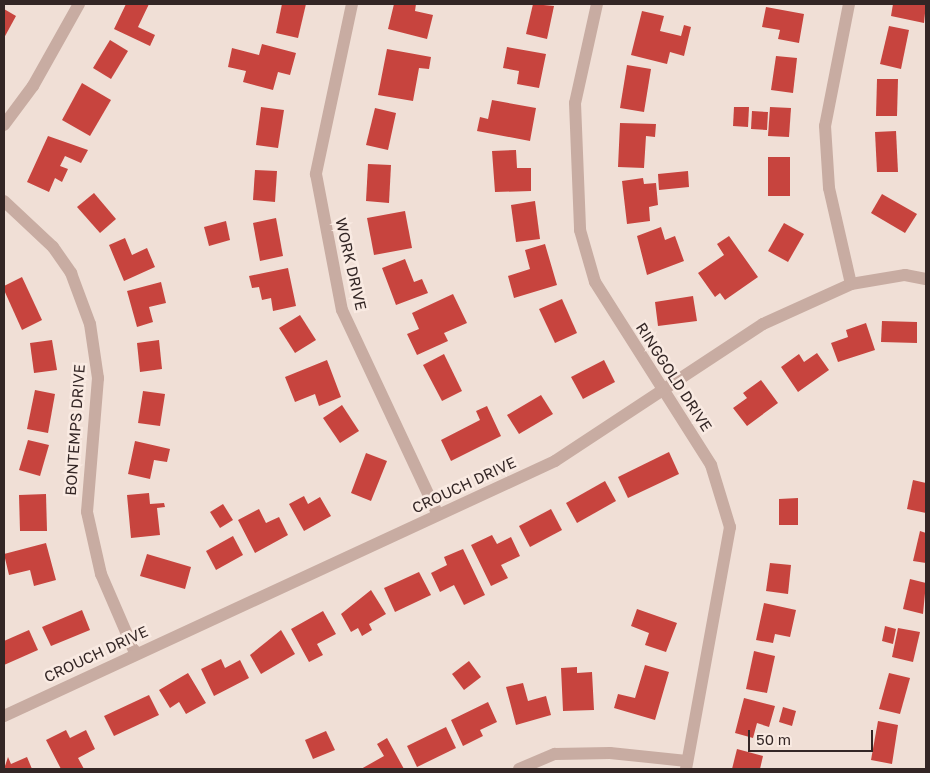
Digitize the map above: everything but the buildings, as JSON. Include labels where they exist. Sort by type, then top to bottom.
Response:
[{"type":"street","points":[[4,125],[33,86],[79,4]]},
{"type":"street","name":"WORK DRIVE","points":[[352,4],[316,174],[342,310],[438,515]]},
{"type":"street","name":"RINGGOLD DRIVE","points":[[597,4],[575,103],[580,230],[594,282],[711,465],[730,527],[686,765]]},
{"type":"street","points":[[849,4],[825,126],[828,188],[851,284]]},
{"type":"street","name":"BONTEMPS DRIVE","points":[[4,201],[53,247],[75,282],[90,324],[98,378],[86,512],[101,574],[135,653]]},
{"type":"street","name":"CROUCH DRIVE","points":[[4,716],[135,653],[555,461],[663,392],[763,324],[851,284],[904,275],[926,279]]},
{"type":"street","points":[[519,769],[555,754],[610,753],[686,765]]}]
